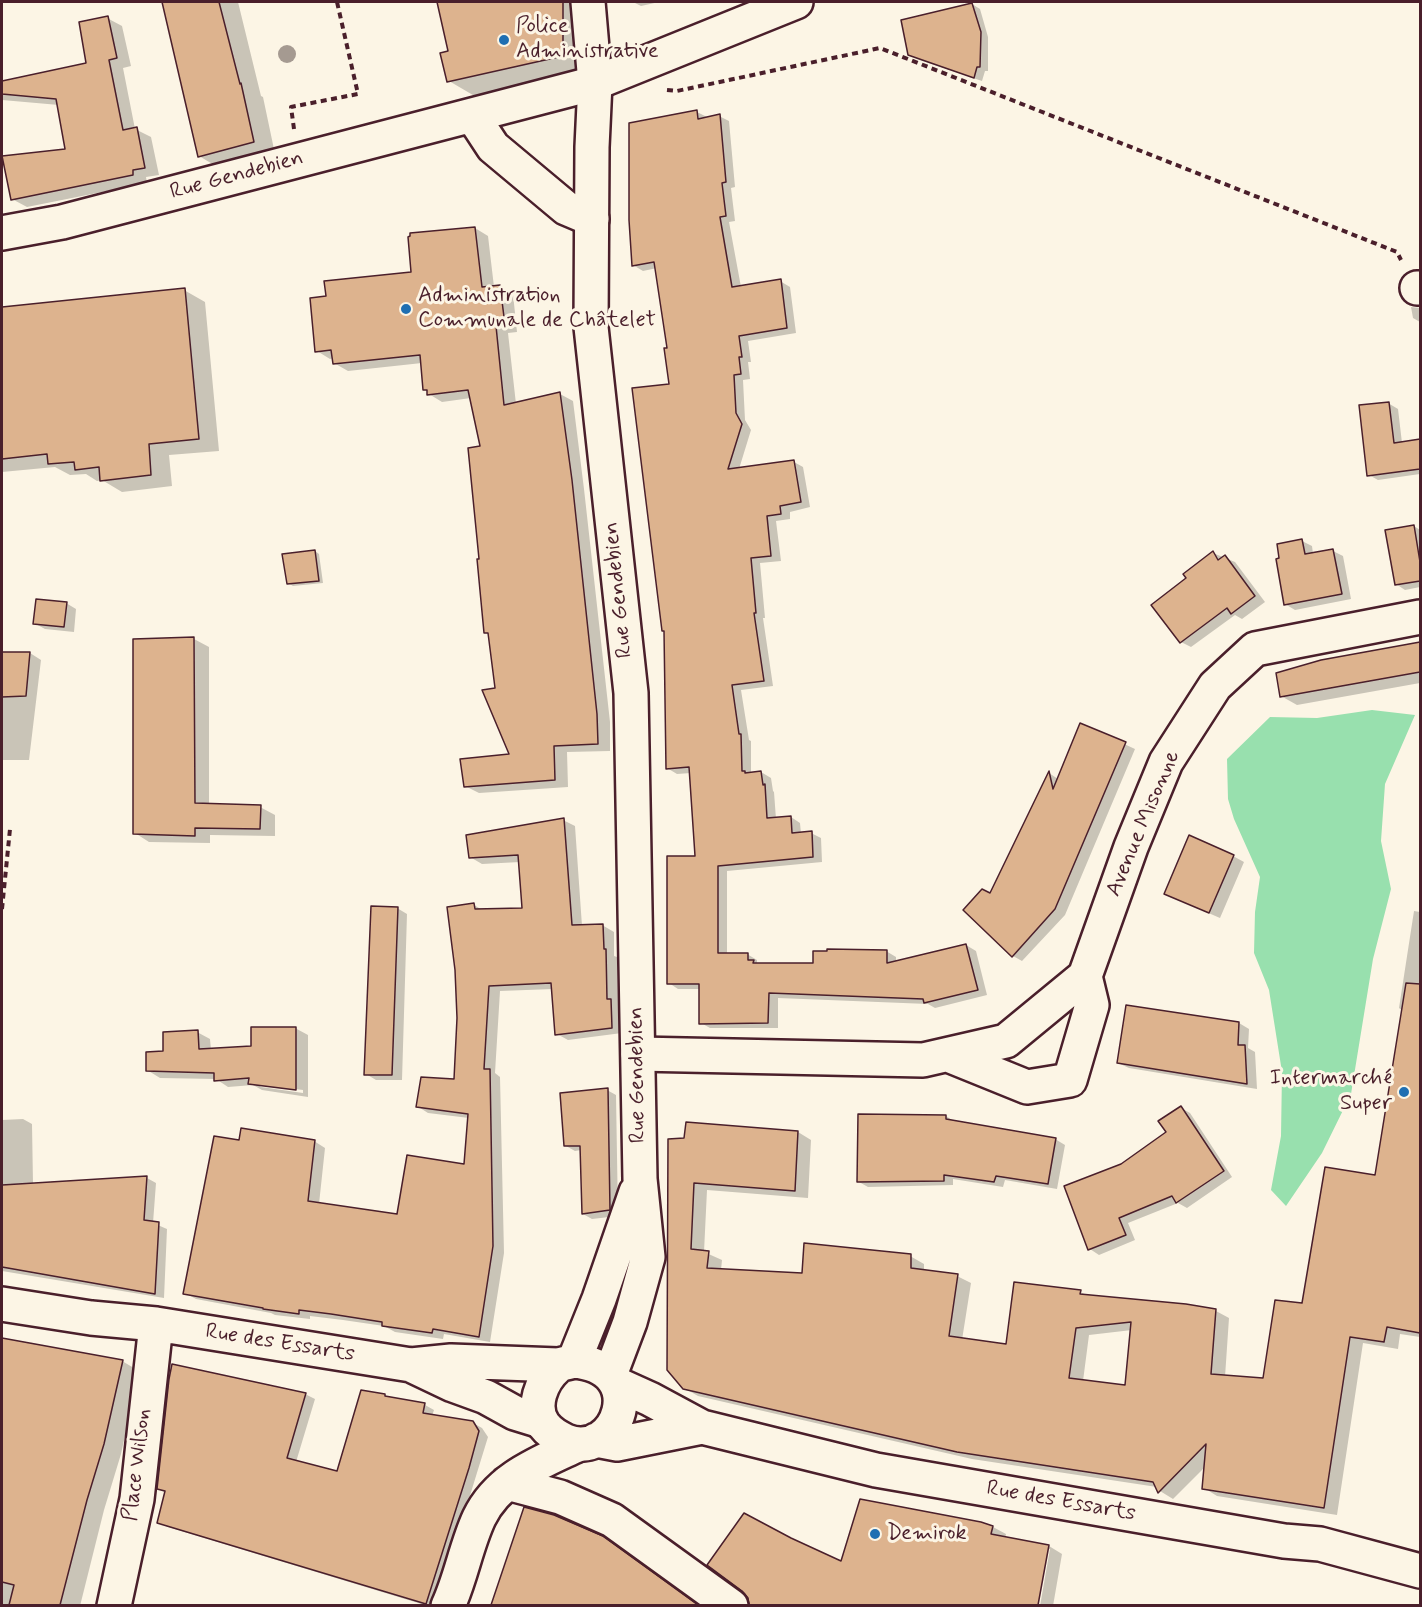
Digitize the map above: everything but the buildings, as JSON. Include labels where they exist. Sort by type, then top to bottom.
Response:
[{"type":"street","name":"Rue Gendebien","points":[[588,2],[595,83],[591,327],[631,693],[640,1179],[648,1257],[614,1380]]},
{"type":"street","name":"Rue Gendebien","points":[[2,233],[62,222],[595,83],[796,2]]},
{"type":"street","points":[[472,115],[493,147],[566,208],[592,219]]},
{"type":"street","name":"Avenue Misonne","points":[[1085,976],[1131,847],[1166,762],[1215,686],[1255,650],[1420,617]]},
{"type":"street","points":[[638,1054],[923,1060],[948,1054],[1006,1041],[1085,976],[1092,1005],[1070,1080],[1027,1087],[948,1054]]},
{"type":"street","name":"Rue Gendebien","points":[[566,1363],[599,1299],[640,1179]]},
{"type":"street","name":"Rue des Essarts","points":[[2,1304],[91,1318],[156,1324],[411,1365],[451,1361],[566,1363]]},
{"type":"street","name":"Place Wilson","points":[[114,1605],[137,1499],[156,1324]]},
{"type":"street","points":[[448,1605],[478,1519],[490,1500],[522,1472],[606,1435],[613,1426],[621,1400],[614,1380],[600,1367],[589,1362],[566,1363],[545,1381],[539,1395],[538,1407],[541,1421]]},
{"type":"street","points":[[411,1365],[453,1385],[486,1397],[515,1413],[541,1421],[554,1435],[586,1443]]},
{"type":"street","name":"Rue des Essarts","points":[[614,1380],[702,1427],[876,1470],[1249,1535],[1320,1544],[1420,1571]]},
{"type":"street","name":"Rue des Essarts","points":[[586,1443],[617,1444],[702,1427]]},
{"type":"street","points":[[507,1483],[560,1497],[612,1520],[731,1605]]},
{"type":"path","points":[[299,160],[291,107],[358,94],[337,2]]},
{"type":"path","points":[[665,90],[677,91],[880,48],[1397,252],[1419,288]]},
{"type":"path","points":[[2,909],[10,829]]},
{"type":"green space","points":[[1372,710],[1415,715],[1385,784],[1381,841],[1391,889],[1373,959],[1351,1094],[1322,1153],[1286,1206],[1271,1190],[1281,1136],[1282,1072],[1269,990],[1254,953],[1255,912],[1260,877],[1234,819],[1228,799],[1227,759],[1270,717],[1317,718]]},
{"type":"place","name":"Police Administrative","points":[[504,40]]},
{"type":"place","name":"Administration Communale de Châtelet","points":[[406,309]]},
{"type":"place","name":"Intermarché Super","points":[[1404,1092]]},
{"type":"place","name":"Demirok","points":[[875,1534]]}]
